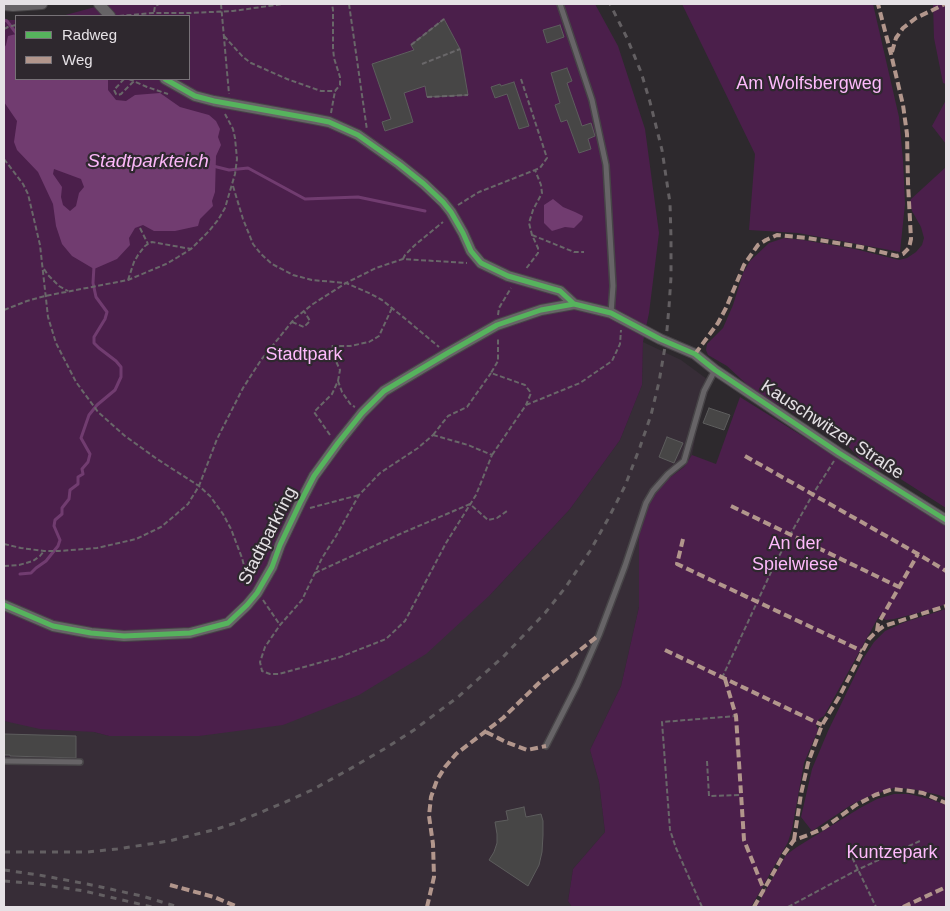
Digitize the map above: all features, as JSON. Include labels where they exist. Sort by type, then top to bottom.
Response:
[{"type":"street","points":[[8,6],[42,4]]},
{"type":"street","points":[[100,4],[109,15]]},
{"type":"street","points":[[167,80],[195,96],[228,104],[329,122],[358,135],[424,184],[451,212],[471,251],[481,263],[508,276],[560,291],[574,304]]},
{"type":"street","name":"Stadtparkring","points":[[4,605],[53,626],[91,634],[124,636],[190,633],[228,623],[247,605],[257,592],[272,568],[280,546],[314,476],[362,413],[384,391],[497,325],[541,310],[574,304],[611,313],[660,339],[694,354],[704,361]]},
{"type":"street","name":"Kauschwitzer Straße","points":[[704,361],[839,453],[946,520]]},
{"type":"lane","points":[[560,4],[592,100],[606,165],[613,286],[611,313]]},
{"type":"lane","points":[[546,746],[577,685],[599,635],[646,503],[653,491],[668,474],[684,461],[704,391],[715,370]]},
{"type":"lane","points":[[4,761],[80,762]]},
{"type":"path","points":[[153,13],[155,6],[159,4]]},
{"type":"path","points":[[221,4],[228,82],[228,104]]},
{"type":"path","points":[[124,15],[222,12],[283,4]]},
{"type":"path","points":[[329,122],[335,91],[340,85],[340,76],[333,48],[334,10],[332,4]]},
{"type":"path","points":[[349,4],[368,128],[366,140]]},
{"type":"path","points":[[411,45],[444,19]]},
{"type":"path","points":[[4,29],[15,25]]},
{"type":"path","points":[[224,36],[243,58],[251,62],[287,79],[321,91],[335,91]]},
{"type":"path","points":[[422,64],[460,49]]},
{"type":"path","points":[[403,259],[415,246],[447,219],[451,212],[463,201],[479,192],[540,168],[547,158],[521,79]]},
{"type":"path","points":[[123,80],[114,90],[118,95],[134,81]]},
{"type":"path","points":[[427,97],[468,95]]},
{"type":"path","points":[[4,310],[27,300],[128,280],[178,258],[204,236],[218,220],[225,208],[233,184],[236,166],[236,146],[233,129],[222,110],[214,101]]},
{"type":"path","points":[[4,159],[24,184],[28,194],[40,245],[48,317],[56,343],[76,382],[98,412],[125,436],[199,486],[210,496],[231,529],[247,577],[280,625]]},
{"type":"path","points":[[491,373],[525,385],[530,393],[526,405],[492,455],[476,495],[446,543],[404,621],[386,638],[340,658],[279,674],[270,674],[262,671],[260,662],[265,647],[280,625],[302,600],[322,558],[358,495],[380,473],[434,435],[448,416],[467,407],[498,361],[497,325],[499,308],[518,278],[538,253],[529,223],[542,193],[535,170]]},
{"type":"path","points":[[233,184],[247,232],[261,254],[282,270],[293,275],[312,280],[346,283],[371,294],[392,308],[446,354]]},
{"type":"path","points":[[140,228],[148,244]]},
{"type":"path","points":[[532,235],[574,252],[584,252]]},
{"type":"path","points":[[128,280],[134,262],[148,244],[152,242],[191,248]]},
{"type":"path","points":[[4,544],[44,551],[97,548],[136,539],[160,527],[188,504],[199,486],[217,439],[243,388],[261,360],[292,322],[304,311],[346,283],[376,268],[403,259],[481,263]]},
{"type":"path","points":[[42,267],[59,286],[68,291]]},
{"type":"path","points":[[338,443],[314,412],[332,394],[338,381],[340,370],[331,346],[350,346],[369,342],[379,336],[392,308]]},
{"type":"path","points":[[292,322],[304,326],[310,321],[304,311]]},
{"type":"path","points":[[526,405],[580,383],[612,361],[620,344],[621,319]]},
{"type":"path","points":[[338,381],[342,392],[351,405],[362,413]]},
{"type":"path","points":[[434,435],[492,455]]},
{"type":"path","points":[[722,678],[790,535],[839,453]]},
{"type":"path","points":[[296,511],[358,495]]},
{"type":"path","points":[[470,504],[488,520],[497,518],[508,510]]},
{"type":"path","points":[[315,573],[470,504]]},
{"type":"path","points":[[4,566],[19,565],[33,561],[44,551]]},
{"type":"path","points":[[702,907],[670,830],[662,722],[736,716]]},
{"type":"path","points":[[707,761],[709,796],[741,795]]},
{"type":"path","points":[[788,907],[857,870],[922,840]]},
{"type":"path","points":[[849,851],[876,907]]},
{"type":"shaded area","points":[[643,342],[681,360],[711,382],[698,423],[692,455],[684,467],[664,482],[650,501],[639,535],[639,607],[621,686],[590,750],[599,782],[605,832],[573,869],[568,901],[572,907],[4,907],[4,721],[94,732],[109,736],[490,595],[570,509],[620,440],[642,385]]},
{"type":"green space","name":"Stadtpark","points":[[106,4],[595,4],[618,46],[645,129],[659,233],[649,313],[643,342],[642,385],[620,440],[570,509],[490,595],[426,654],[359,695],[283,725],[199,736],[109,736],[94,732],[40,729],[4,721],[4,20],[15,20],[15,80],[190,80],[190,15],[66,15]]},
{"type":"green space","name":"Am Wolfsbergweg","points":[[682,4],[873,4],[899,117],[905,204],[900,252],[798,233],[749,230],[755,154]]},
{"type":"green space","points":[[933,4],[946,4],[946,84],[943,83],[934,38]]},
{"type":"green space","points":[[946,100],[946,144],[932,126]]},
{"type":"green space","points":[[946,167],[946,508],[885,469],[878,471],[860,459],[848,446],[818,426],[755,392],[727,366],[708,355],[706,350],[707,344],[723,328],[733,305],[743,273],[750,261],[769,243],[784,238],[803,240],[855,249],[899,260],[907,258],[916,252],[922,245],[924,238],[921,227],[912,211],[911,199]]},
{"type":"green space","name":"An der Spielwiese","points":[[740,397],[946,526],[946,604],[894,619],[886,620],[879,616],[824,716],[817,722],[818,730],[804,763],[788,842],[751,907],[572,907],[568,901],[573,869],[605,832],[599,782],[590,750],[621,686],[639,607],[639,535],[650,501],[664,482],[684,467],[692,455],[716,464]]},
{"type":"green space","points":[[946,609],[946,798],[912,789],[894,788],[851,805],[812,831],[801,817],[812,769],[863,659],[874,642],[885,631],[905,622]]},
{"type":"green space","name":"Kuntzepark","points":[[894,794],[909,794],[946,805],[946,907],[756,907],[786,855],[860,808],[877,799]]},
{"type":"water","name":"Stadtparkteich","points":[[15,34],[15,80],[108,80],[108,90],[116,100],[126,101],[135,95],[160,93],[180,107],[209,115],[216,121],[220,129],[218,137],[221,145],[216,156],[213,206],[200,219],[198,226],[175,231],[154,231],[143,225],[135,228],[129,238],[130,245],[117,259],[94,269],[72,256],[62,244],[56,226],[53,204],[38,172],[17,150],[14,142],[17,121],[4,102],[4,48],[8,36]],"holes":[[[54,169],[81,179],[84,187],[79,193],[76,206],[70,211],[63,205],[61,197],[62,187],[53,174]]]},
{"type":"water","points":[[553,199],[563,207],[583,216],[582,220],[574,228],[565,227],[552,231],[544,223],[544,205]]},
{"type":"building","points":[[444,19],[460,49],[468,95],[427,97],[425,86],[404,93],[413,122],[385,131],[382,122],[391,119],[372,64],[414,50],[411,45]]},
{"type":"building","points":[[560,25],[564,37],[547,43],[543,30]]},
{"type":"building","points":[[567,68],[572,81],[567,83],[582,126],[591,123],[595,136],[588,139],[591,149],[579,153],[567,120],[561,122],[555,105],[560,103],[551,73]]},
{"type":"building","points":[[514,82],[529,126],[519,129],[507,94],[495,98],[491,87]]},
{"type":"building","points":[[709,408],[730,415],[724,430],[703,423]]},
{"type":"building","points":[[667,437],[683,443],[674,463],[659,457]]},
{"type":"building","points":[[4,734],[76,736],[76,758],[4,755]]},
{"type":"building","points":[[524,807],[526,817],[541,814],[543,821],[542,852],[539,865],[528,886],[489,860],[497,843],[495,822],[508,820],[506,811]]},
{"type":"waterway","points":[[4,20],[15,32]]},
{"type":"waterway","points":[[213,166],[229,170],[248,168],[305,199],[358,197],[425,211]]},
{"type":"waterway","points":[[20,574],[31,573],[46,561],[58,546],[60,540],[54,526],[55,520],[62,514],[62,508],[69,499],[70,490],[78,484],[78,477],[83,474],[82,469],[88,462],[90,454],[81,438],[89,415],[97,405],[115,390],[121,377],[121,367],[94,343],[94,337],[107,312],[96,297],[93,283],[94,266]]},
{"type":"railway","points":[[4,852],[87,852],[169,841],[235,823],[312,790],[386,748],[458,697],[503,657],[545,613],[565,588],[590,551],[608,519],[625,486],[640,447],[651,415],[659,382],[666,341],[669,307],[671,277],[670,203],[662,150],[641,72],[610,4]]},
{"type":"railway","points":[[4,870],[87,884],[142,896],[178,907]]},
{"type":"railway","points":[[4,881],[84,891],[152,907]]},
{"type":"marked path","points":[[695,354],[718,323],[744,265],[758,245],[766,240],[777,235],[807,238],[861,247],[897,256],[903,254],[909,248],[911,239],[907,134],[903,105],[878,4]]},
{"type":"marked path","points":[[892,52],[896,38],[903,28],[916,18],[945,4]]},
{"type":"marked path","points":[[745,456],[946,571]]},
{"type":"marked path","points":[[731,506],[899,587]]},
{"type":"marked path","points":[[683,539],[677,564],[862,651]]},
{"type":"marked path","points":[[877,631],[878,624],[918,554]]},
{"type":"marked path","points":[[794,840],[808,763],[822,725],[869,639],[884,626],[946,606]]},
{"type":"marked path","points":[[427,907],[434,877],[433,844],[429,816],[431,797],[437,780],[445,767],[456,754],[503,718],[542,680],[599,635]]},
{"type":"marked path","points":[[665,650],[822,725]]},
{"type":"marked path","points":[[725,679],[736,716],[744,840],[764,890]]},
{"type":"marked path","points":[[486,732],[527,750],[546,746]]},
{"type":"marked path","points":[[754,907],[794,840],[824,828],[856,805],[875,795],[893,789],[923,793],[946,803]]},
{"type":"marked path","points":[[170,885],[214,897],[238,907]]},
{"type":"marked path","points":[[903,907],[946,887]]},
{"type":"cycle path","points":[[167,80],[195,96],[329,122],[358,135],[399,164],[443,202],[451,212],[471,251],[481,263],[508,276],[560,291],[574,304]]},
{"type":"cycle path","points":[[4,605],[53,626],[91,633],[124,636],[190,633],[228,623],[257,593],[272,567],[280,545],[314,476],[362,413],[384,391],[497,325],[541,310],[574,304],[611,313],[660,339],[695,354],[715,370],[839,453],[946,520]]}]
